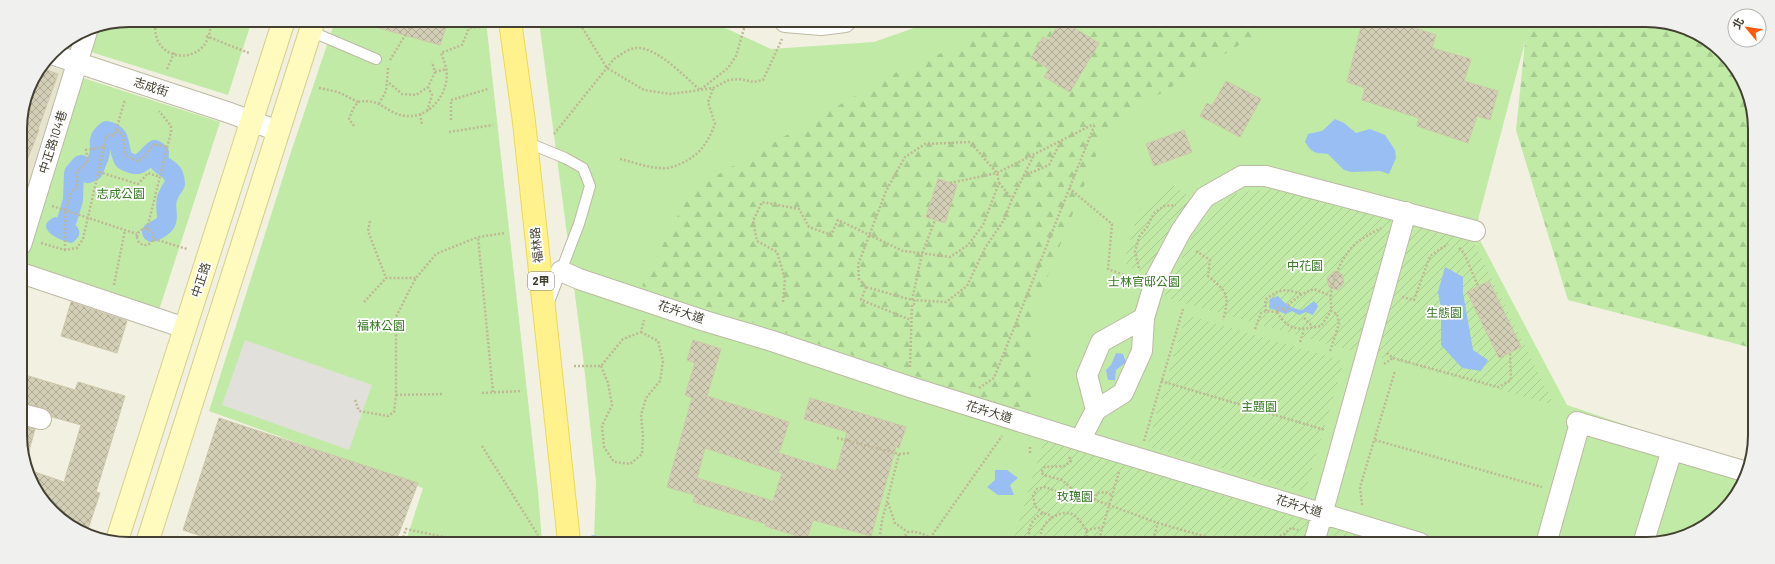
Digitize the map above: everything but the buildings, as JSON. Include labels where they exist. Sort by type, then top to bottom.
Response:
[{"type":"main road","name":"中正路","points":[[119,536],[282,27]]},
{"type":"main road","points":[[149,537],[312,27]]},
{"type":"main road","name":"福林路","points":[[511,27],[525,142],[569,537]]},
{"type":"street","name":"中正路104巷","points":[[28,243],[27,200],[78,62],[85,37]]},
{"type":"street","name":"志成街","points":[[58,56],[278,131]]},
{"type":"street","points":[[1074,448],[1096,410],[1123,393],[1142,351],[1144,318],[1155,282],[1181,231],[1205,197],[1242,176],[1266,176],[1475,230]]},
{"type":"street","points":[[1308,537],[1323,513],[1406,212]]},
{"type":"street","name":"花卉大道","points":[[561,271],[649,302],[910,387],[1014,419],[1074,448],[1132,456],[1400,537]]},
{"type":"street","points":[[27,275],[185,328]]},
{"type":"street","points":[[1096,410],[1087,375],[1102,342],[1144,318]]},
{"type":"street","points":[[27,415],[41,419]]},
{"type":"street","points":[[1548,537],[1579,423],[1742,470]]},
{"type":"street","points":[[1645,537],[1672,450]]},
{"type":"lane","points":[[314,27],[376,59]]},
{"type":"lane","points":[[525,142],[565,158],[583,168],[590,186],[578,224],[544,314]]},
{"type":"path","points":[[155,27],[156,36],[160,44],[173,54],[182,56],[191,55],[199,51],[205,45],[211,27]]},
{"type":"path","points":[[379,104],[386,91],[388,64],[410,27]]},
{"type":"path","points":[[354,126],[350,119],[352,109],[358,102],[367,100],[379,104],[393,113],[408,116],[427,112],[440,100],[446,84],[447,68],[441,53],[462,45],[469,28],[482,27]]},
{"type":"path","points":[[582,27],[607,68],[624,80],[644,90],[670,94],[713,88],[729,80],[739,79],[754,82],[763,80],[773,62],[787,27]]},
{"type":"path","points":[[700,90],[728,68],[736,56],[745,27]]},
{"type":"path","points":[[208,36],[249,52]]},
{"type":"path","points":[[554,134],[614,59],[625,51],[638,48],[648,50],[664,59],[700,90]]},
{"type":"path","points":[[167,69],[175,51]]},
{"type":"path","points":[[387,81],[402,94],[416,95],[428,87],[435,72],[432,62]]},
{"type":"path","points":[[435,72],[447,68]]},
{"type":"path","points":[[427,112],[432,95],[428,87]]},
{"type":"path","points":[[319,88],[338,92],[358,102]]},
{"type":"path","points":[[620,159],[660,169],[674,167],[698,153],[709,138],[715,124],[708,102],[713,88]]},
{"type":"path","points":[[451,120],[451,100],[488,89]]},
{"type":"path","points":[[28,243],[65,250],[77,248],[83,239],[89,218],[104,142],[106,137],[109,135],[112,136],[117,130],[125,99]]},
{"type":"path","points":[[147,229],[172,132],[171,126],[158,109]]},
{"type":"path","points":[[420,114],[422,125]]},
{"type":"path","points":[[950,183],[997,173],[1095,124],[1068,188],[994,378],[978,388]]},
{"type":"path","points":[[449,132],[493,125]]},
{"type":"path","points":[[117,130],[123,135],[125,155],[137,162],[142,159],[154,144],[168,147]]},
{"type":"path","points":[[1023,176],[1049,165],[1062,141]]},
{"type":"path","points":[[1012,199],[999,183],[997,173],[970,142],[925,144],[905,157],[886,191],[858,265],[859,279],[866,286],[914,300],[946,302],[967,286],[985,248],[1004,220],[1012,199],[1034,155]]},
{"type":"path","points":[[65,250],[65,211],[73,190],[77,188],[77,172],[88,161],[86,150],[104,147]]},
{"type":"path","points":[[99,172],[138,184],[148,173],[160,177]]},
{"type":"path","points":[[783,302],[785,279],[777,252],[757,241],[753,221],[762,202],[799,209],[809,227],[831,235],[838,220],[869,236],[904,251],[950,257],[968,245],[983,225],[999,183]]},
{"type":"path","points":[[1068,188],[1112,224],[1108,269],[1155,282]]},
{"type":"path","points":[[27,200],[46,204],[136,234]]},
{"type":"path","points":[[1155,282],[1140,270],[1135,252],[1139,238],[1148,227],[1154,212],[1164,206],[1178,205],[1194,212]]},
{"type":"path","points":[[1277,312],[1283,322],[1304,330],[1321,326],[1331,310],[1331,296],[1335,279],[1346,254],[1359,241],[1406,212]]},
{"type":"path","points":[[370,220],[368,231],[386,278]]},
{"type":"path","points":[[910,387],[912,304],[914,304],[922,254],[935,220]]},
{"type":"path","points":[[136,234],[141,229],[147,229],[152,232],[154,239]]},
{"type":"path","points":[[111,302],[125,230]]},
{"type":"path","points":[[355,400],[358,411],[388,416],[394,412],[396,395],[396,317],[416,278],[436,254],[478,237],[505,233]]},
{"type":"path","points":[[136,234],[138,241],[144,244],[150,244],[154,239]]},
{"type":"path","points":[[478,237],[493,392]]},
{"type":"path","points":[[154,239],[186,250]]},
{"type":"path","points":[[1384,293],[1414,300],[1430,256],[1453,240]]},
{"type":"path","points":[[1456,245],[1464,253],[1478,286]]},
{"type":"path","points":[[1196,251],[1210,260],[1208,276],[1224,289],[1227,304],[1223,320]]},
{"type":"path","points":[[364,302],[386,278],[416,278]]},
{"type":"path","points":[[866,286],[861,300],[911,320]]},
{"type":"path","points":[[1277,312],[1278,308],[1282,308],[1284,311],[1288,310],[1289,304],[1302,294],[1314,289],[1331,296]]},
{"type":"path","points":[[1266,311],[1265,300],[1275,292],[1288,290],[1302,294]]},
{"type":"path","points":[[641,332],[649,302]]},
{"type":"path","points":[[1100,537],[1112,495],[1132,456],[1161,381],[1183,309]]},
{"type":"path","points":[[1330,351],[1339,324],[1337,314],[1331,310]]},
{"type":"path","points":[[1255,329],[1260,313],[1266,311],[1277,312]]},
{"type":"path","points":[[1304,318],[1312,328]]},
{"type":"path","points":[[1300,342],[1304,330]]},
{"type":"path","points":[[641,332],[658,341],[663,361],[660,381],[646,398],[641,415],[643,436],[642,454],[630,464],[614,462],[604,447],[602,426],[612,405],[608,384],[600,366],[622,339],[641,332]]},
{"type":"path","points":[[1405,361],[1498,387],[1511,380],[1510,352]]},
{"type":"path","points":[[1381,367],[1393,358]]},
{"type":"path","points":[[574,366],[600,366]]},
{"type":"path","points":[[1364,526],[1360,488],[1395,371]]},
{"type":"path","points":[[1161,381],[1328,431]]},
{"type":"path","points":[[482,393],[522,391]]},
{"type":"path","points":[[396,395],[443,394]]},
{"type":"path","points":[[931,537],[1014,419]]},
{"type":"path","points":[[837,438],[899,454],[911,453]]},
{"type":"path","points":[[1375,440],[1561,492]]},
{"type":"path","points":[[482,446],[538,534]]},
{"type":"path","points":[[1074,448],[1071,461],[1065,466],[1045,467],[1041,472],[1044,475],[1062,480],[1085,499],[1095,500],[1158,522],[1208,537]]},
{"type":"path","points":[[880,537],[882,521],[899,454]]},
{"type":"path","points":[[1052,518],[1050,515],[1035,506],[1033,495],[1037,489],[1045,487],[1061,493],[1079,495]]},
{"type":"path","points":[[1095,500],[1097,493],[1105,492],[1112,495]]},
{"type":"path","points":[[888,501],[895,523],[908,532],[917,532],[928,537]]},
{"type":"path","points":[[1029,537],[1030,524],[1036,516],[1043,512]]},
{"type":"path","points":[[1040,537],[1041,529],[1052,518],[1060,514],[1072,514],[1082,523],[1088,537]]},
{"type":"path","points":[[1154,537],[1158,522]]},
{"type":"path","points":[[1086,530],[1103,527]]},
{"type":"path","points":[[1278,537],[1283,535],[1291,528],[1308,537]]},
{"type":"path","points":[[403,537],[406,529],[443,537]]},
{"type":"path","points":[[904,537],[908,532]]},
{"type":"shaded area","points":[[49,66],[68,72],[28,194],[27,122],[30,103],[44,72]]},
{"type":"shaded area","points":[[245,340],[372,385],[349,450],[222,405]]},
{"type":"green space","points":[[129,27],[250,27],[228,95],[91,52],[97,32],[109,29]]},
{"type":"green space","name":"福林公園","points":[[333,27],[487,27],[538,491],[542,537],[407,537],[423,488],[209,411],[291,152]]},
{"type":"green space","name":"士林官邸公園","points":[[540,27],[723,27],[771,49],[874,42],[917,27],[1529,27],[1475,231],[1567,405],[1744,465],[1731,492],[1713,512],[1703,520],[1672,534],[1653,537],[594,537],[596,482],[583,356]]},
{"type":"green space","points":[[980,27],[1269,27],[1108,126],[1034,310],[1036,416],[642,286],[691,190],[895,73],[969,41]]},
{"type":"green space","points":[[1527,27],[1659,28],[1672,30],[1685,35],[1703,44],[1713,52],[1731,72],[1743,96],[1747,116],[1748,347],[1568,300],[1516,130]]},
{"type":"green space","name":"志成公園","points":[[83,78],[220,122],[159,310],[27,268],[27,251]]},
{"type":"green space","points":[[1171,184],[1196,201],[1152,279],[1124,263],[1138,212]]},
{"type":"green space","name":"中花園","points":[[1278,188],[1394,216],[1356,352],[1164,297],[1192,236],[1236,193]]},
{"type":"green space","name":"生態園","points":[[1410,218],[1469,233],[1554,405],[1372,355]]},
{"type":"green space","name":"主題園","points":[[1186,315],[1344,361],[1305,492],[1147,446]]},
{"type":"green space","name":"玫瑰園","points":[[1044,440],[1310,522],[1306,537],[1014,537]]},
{"type":"green space","points":[[1337,528],[1368,537],[1334,537]]},
{"type":"water","points":[[1335,119],[1344,123],[1356,133],[1370,129],[1385,135],[1395,150],[1396,158],[1389,174],[1380,171],[1351,172],[1344,170],[1328,154],[1317,153],[1310,149],[1305,142],[1308,134],[1322,131]]},
{"type":"water","points":[[55,217],[72,222],[79,229],[77,238],[72,243],[55,237],[47,229],[46,225]]},
{"type":"water","points":[[1445,267],[1463,277],[1463,293],[1473,350],[1488,360],[1481,371],[1462,368],[1441,345],[1441,308],[1438,292]]},
{"type":"water","points":[[1278,296],[1289,306],[1295,309],[1302,310],[1314,301],[1318,306],[1313,315],[1306,312],[1299,315],[1292,311],[1286,314],[1269,308],[1270,299]]},
{"type":"water","points":[[1116,353],[1123,354],[1126,362],[1116,370],[1115,380],[1108,380],[1106,370],[1111,365]]},
{"type":"water","points":[[995,470],[1007,470],[1018,478],[1010,485],[1014,495],[998,495],[987,487],[995,480]]},
{"type":"waterway","points":[[67,220],[73,200],[74,173],[81,165],[88,173],[93,171],[100,152],[101,138],[107,131],[115,135],[118,139],[124,160],[130,163],[138,164],[155,150],[159,153],[158,161],[173,175],[175,184],[167,198],[166,221],[164,225],[152,232]]}]
